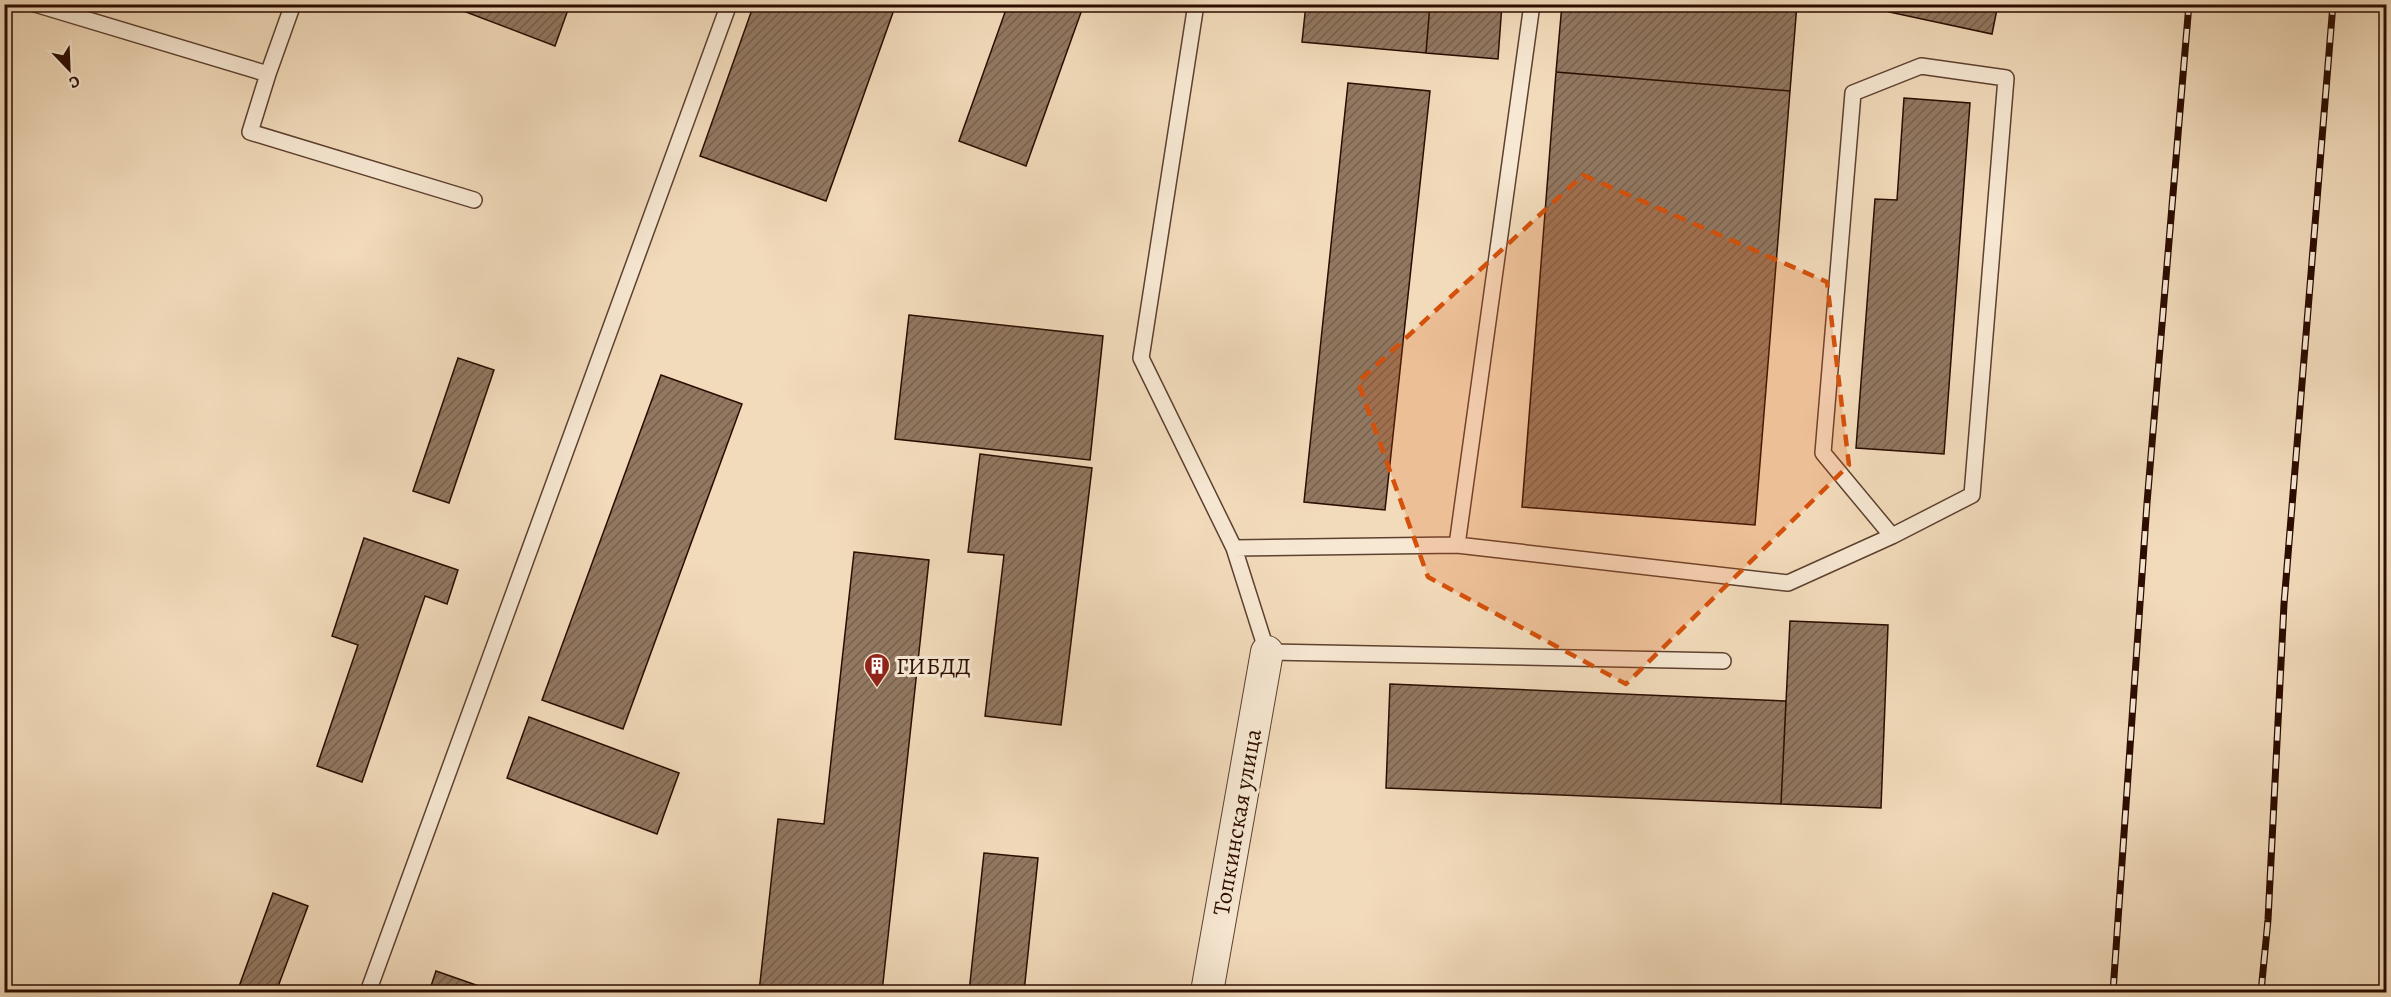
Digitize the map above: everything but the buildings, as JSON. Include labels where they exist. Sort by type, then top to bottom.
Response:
[{"type":"street","name":"Топкинская улица","points":[[1207,993],[1267,652]]},
{"type":"lane","points":[[35,4],[268,74]]},
{"type":"lane","points":[[293,4],[250,132],[474,200]]},
{"type":"lane","points":[[368,993],[729,4]]},
{"type":"lane","points":[[1196,4],[1141,358],[1234,548],[1267,652],[1723,661]]},
{"type":"lane","points":[[1457,545],[1532,4]]},
{"type":"lane","points":[[1234,548],[1457,545],[1788,583],[1892,536],[1972,495],[2006,78],[1921,66],[1853,93],[1823,453],[1892,536]]},
{"type":"highlighted area","points":[[1583,175],[1827,282],[1849,465],[1626,684],[1428,577],[1358,382]]},
{"type":"railway","points":[[2113,992],[2147,503],[2189,4]]},
{"type":"railway","points":[[2261,992],[2268,920],[2284,604],[2333,4]]},
{"type":"place","name":"ГИБДД","points":[[877,689]]}]
